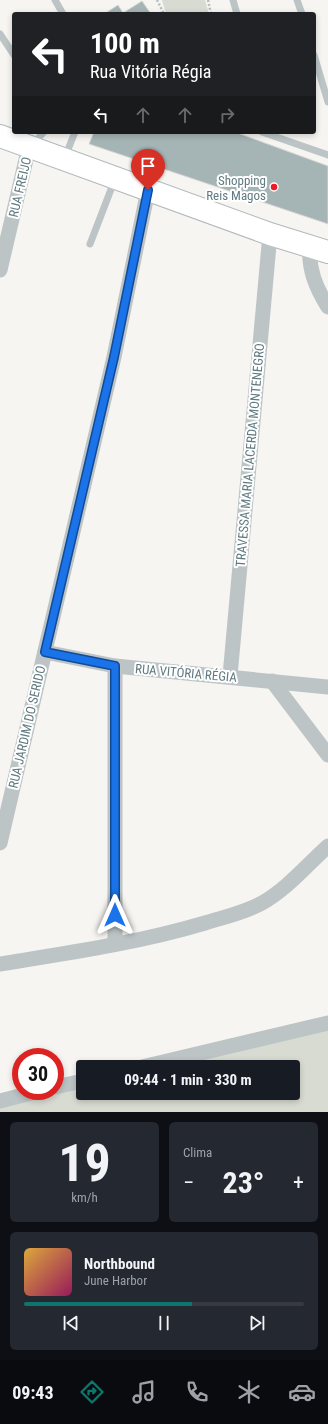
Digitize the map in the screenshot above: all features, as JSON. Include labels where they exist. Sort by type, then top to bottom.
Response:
[{"type":"main road","points":[[0,136],[270,234],[319,249]]},
{"type":"street","name":"RUA FREIJO","points":[[0,270],[29,147]]},
{"type":"street","name":"RUA JARDIM DO SERIDO","points":[[0,843],[114,357],[148,190]]},
{"type":"street","name":"TRAVESSA MARIA LACERDA MONTENEGRO","points":[[230,676],[270,234]]},
{"type":"street","points":[[319,249],[311,269],[315,283],[328,307]]},
{"type":"street","name":"RUA VITÓRIA RÉGIA","points":[[45,652],[115,666],[230,676],[328,687]]},
{"type":"street","points":[[115,666],[115,944]]},
{"type":"street","points":[[272,681],[328,755]]},
{"type":"street","points":[[0,964],[115,944],[183,930],[245,911],[278,892],[328,846]]},
{"type":"street","points":[[172,1060],[328,1023]]},
{"type":"street","points":[[64,1085],[76,1082]]},
{"type":"street","points":[[0,1101],[12,1098]]},
{"type":"lane","points":[[55,0],[62,12]]},
{"type":"lane","points":[[233,0],[236,12]]},
{"type":"lane","points":[[297,0],[301,12]]},
{"type":"lane","points":[[0,34],[12,52]]},
{"type":"lane","points":[[316,62],[328,102]]},
{"type":"lane","name":"RUA FREIJO","points":[[29,147],[42,134]]},
{"type":"lane","points":[[64,159],[74,134]]},
{"type":"lane","points":[[272,134],[328,155]]},
{"type":"lane","points":[[90,244],[116,178]]},
{"type":"path","points":[[157,0],[163,12]]},
{"type":"path","points":[[208,0],[211,12]]},
{"type":"shaded area","points":[[162,0],[205,0],[208,12],[165,12]]},
{"type":"shaded area","points":[[328,1028],[328,1112],[0,1112],[0,1105],[22,1100],[64,1100],[64,1090],[76,1088],[76,1100],[300,1100],[300,1060],[192,1060]]},
{"type":"building","points":[[142,1],[150,12],[125,12]]},
{"type":"building","points":[[118,5],[122,12],[107,12]]},
{"type":"building","name":"Shopping Reis Magos","points":[[93,134],[240,134],[328,166],[328,224],[89,144]]},
{"type":"place","name":"Shopping Reis Magos","points":[[274,187]]},
{"type":"route","points":[[115,915],[115,666],[45,652],[114,357],[148,190]]}]
